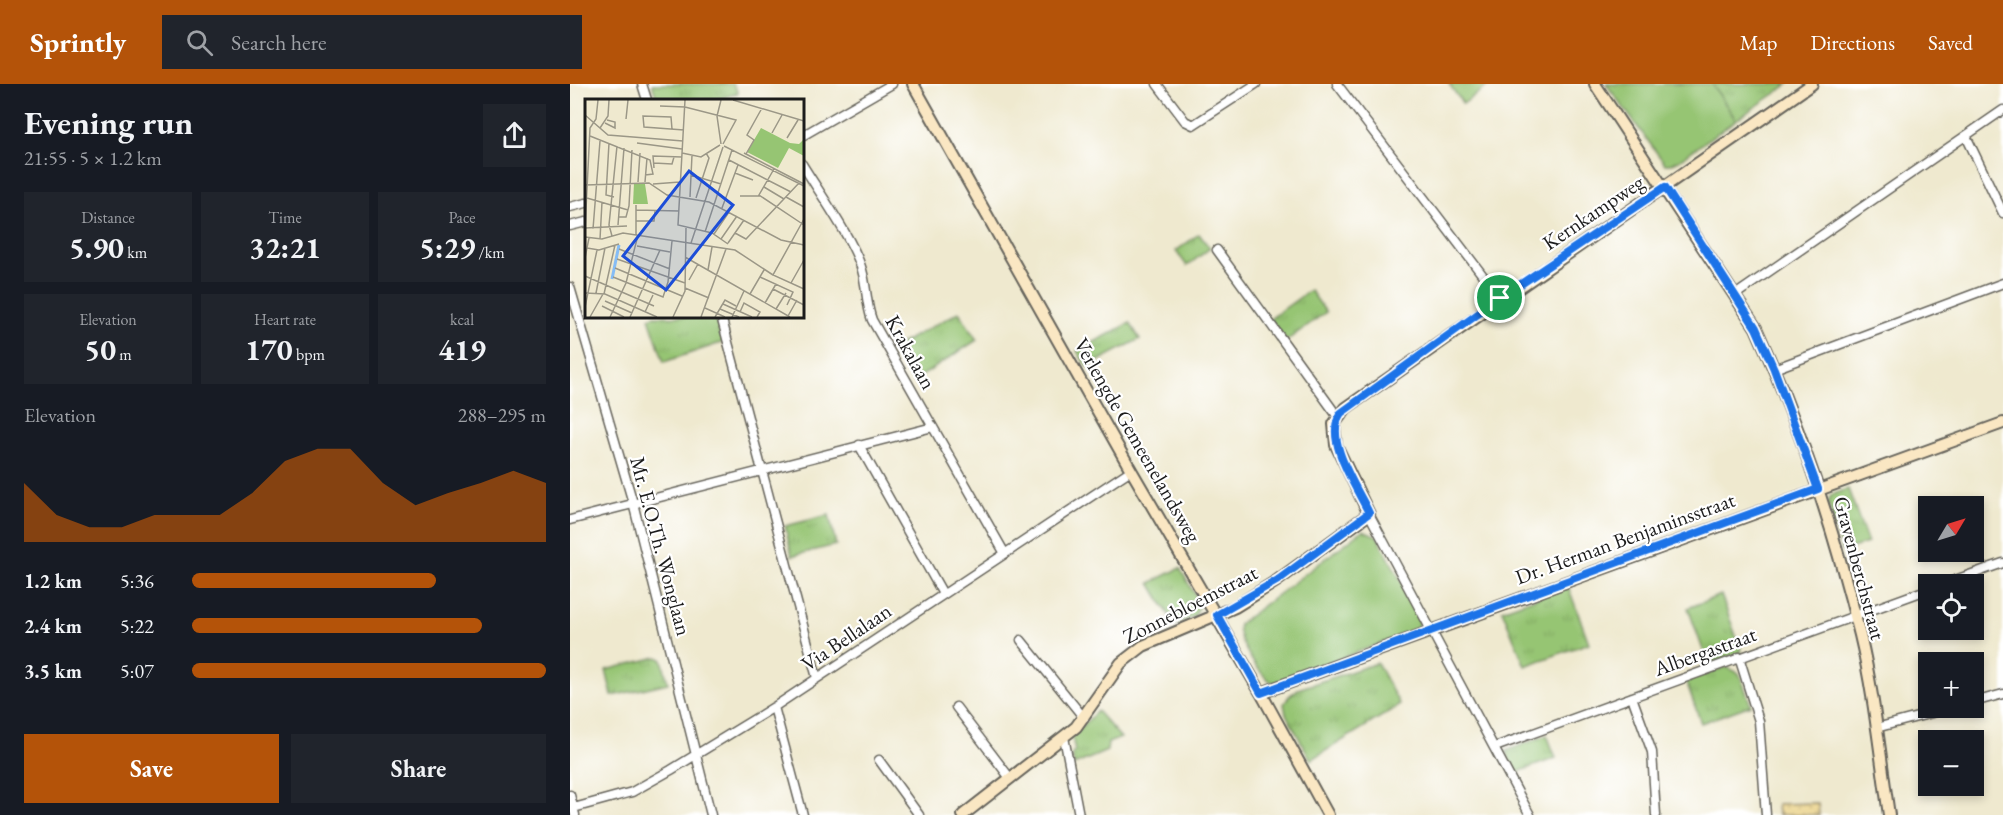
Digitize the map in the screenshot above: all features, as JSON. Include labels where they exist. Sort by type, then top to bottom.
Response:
[{"type":"street","points":[[642,84],[647,99]]},
{"type":"street","points":[[804,135],[892,84]]},
{"type":"street","name":"Verlengde Gemeenelandsweg","points":[[913,84],[1131,470],[1217,615],[1328,815]]},
{"type":"street","points":[[1157,84],[1185,121],[1193,125],[1256,84]]},
{"type":"street","points":[[1337,84],[1500,298]]},
{"type":"street","name":"Gravenberchstraat","points":[[1595,84],[1756,328],[1774,369],[1818,489],[1854,616],[1876,728],[1889,815]]},
{"type":"street","name":"Kernkampweg","points":[[1338,417],[1346,408],[1500,298],[1812,84]]},
{"type":"street","points":[[1735,295],[2003,110]]},
{"type":"street","points":[[1966,136],[2003,213]]},
{"type":"street","name":"Krakalaan","points":[[804,167],[859,262],[872,320],[1004,552]]},
{"type":"street","points":[[570,207],[585,203]]},
{"type":"street","points":[[570,226],[585,222]]},
{"type":"street","points":[[1217,250],[1338,417],[1334,424],[1336,445],[1369,513],[1530,815]]},
{"type":"street","points":[[1774,369],[2003,283]]},
{"type":"street","name":"Mr. E.O.Th. Wonglaan","points":[[570,287],[633,503],[711,815]]},
{"type":"street","points":[[722,318],[817,678]]},
{"type":"street","name":"Dr. Herman Benjaminsstraat","points":[[1261,693],[2003,423]]},
{"type":"street","points":[[570,520],[933,427]]},
{"type":"street","points":[[859,446],[943,594]]},
{"type":"street","name":"Via Bellalaan","points":[[573,811],[632,792],[774,707],[1004,552],[1131,470]]},
{"type":"street","name":"Zonnebloemstraat","points":[[963,815],[974,811],[1010,777],[1084,718],[1122,663],[1143,646],[1217,615],[1278,580],[1369,513]]},
{"type":"street","points":[[1972,574],[2003,563]]},
{"type":"street","name":"Albergastraat","points":[[1495,747],[1918,593]]},
{"type":"street","points":[[1021,640],[1084,718]]},
{"type":"street","points":[[1739,657],[1759,721],[1766,815]]},
{"type":"street","points":[[1984,699],[2003,694]]},
{"type":"street","points":[[1632,697],[1652,752],[1656,815]]},
{"type":"street","points":[[774,707],[803,815]]},
{"type":"street","points":[[956,707],[1010,777]]},
{"type":"street","points":[[1876,728],[1918,717]]},
{"type":"street","points":[[1064,736],[1078,815]]},
{"type":"street","points":[[879,760],[919,815]]},
{"type":"street","points":[[570,795],[573,811]]},
{"type":"green space","points":[[652,84],[733,84],[738,93],[718,99],[657,99]]},
{"type":"green space","points":[[1449,84],[1490,84],[1463,104]]},
{"type":"green space","points":[[1606,84],[1712,84],[1736,120],[1679,160],[1672,164],[1665,164]]},
{"type":"green space","points":[[1712,84],[1789,84],[1736,120]]},
{"type":"green space","points":[[1199,234],[1210,248],[1187,266],[1176,251]]},
{"type":"green space","points":[[1310,290],[1326,312],[1286,341],[1270,319]]},
{"type":"green space","points":[[959,312],[977,340],[917,379],[896,346]]},
{"type":"green space","points":[[649,318],[715,318],[724,342],[664,362]]},
{"type":"green space","points":[[1130,323],[1140,339],[1087,367],[1077,351]]},
{"type":"green space","points":[[1848,489],[1868,543],[1842,551],[1828,503],[1831,495]]},
{"type":"green space","points":[[829,515],[836,545],[792,556],[785,526]]},
{"type":"green space","points":[[1363,530],[1377,536],[1420,616],[1417,630],[1274,683],[1269,680],[1256,666],[1245,648],[1239,624]]},
{"type":"green space","points":[[1180,568],[1200,604],[1195,616],[1175,625],[1150,583]]},
{"type":"green space","points":[[1568,586],[1589,643],[1525,666],[1502,610]]},
{"type":"green space","points":[[1721,595],[1742,652],[1708,664],[1688,608]]},
{"type":"green space","points":[[657,657],[662,659],[668,683],[612,696],[606,670]]},
{"type":"green space","points":[[1377,663],[1400,705],[1311,760],[1286,714],[1284,704],[1289,696],[1298,689]]},
{"type":"green space","points":[[1726,667],[1739,673],[1751,705],[1701,723],[1686,681]]},
{"type":"green space","points":[[1097,711],[1121,738],[1108,743],[1107,751],[1074,765],[1072,754],[1075,751],[1072,737]]},
{"type":"green space","points":[[1547,735],[1556,758],[1515,773],[1506,751]]},
{"type":"sand","points":[[1818,803],[1819,815],[1778,815],[1777,804]]},
{"type":"route","points":[[1665,187],[1756,328],[1774,369],[1818,489],[1261,693],[1217,615],[1235,607],[1278,580],[1369,513],[1336,445],[1334,424],[1338,417],[1346,408],[1500,298],[1665,187]]}]
